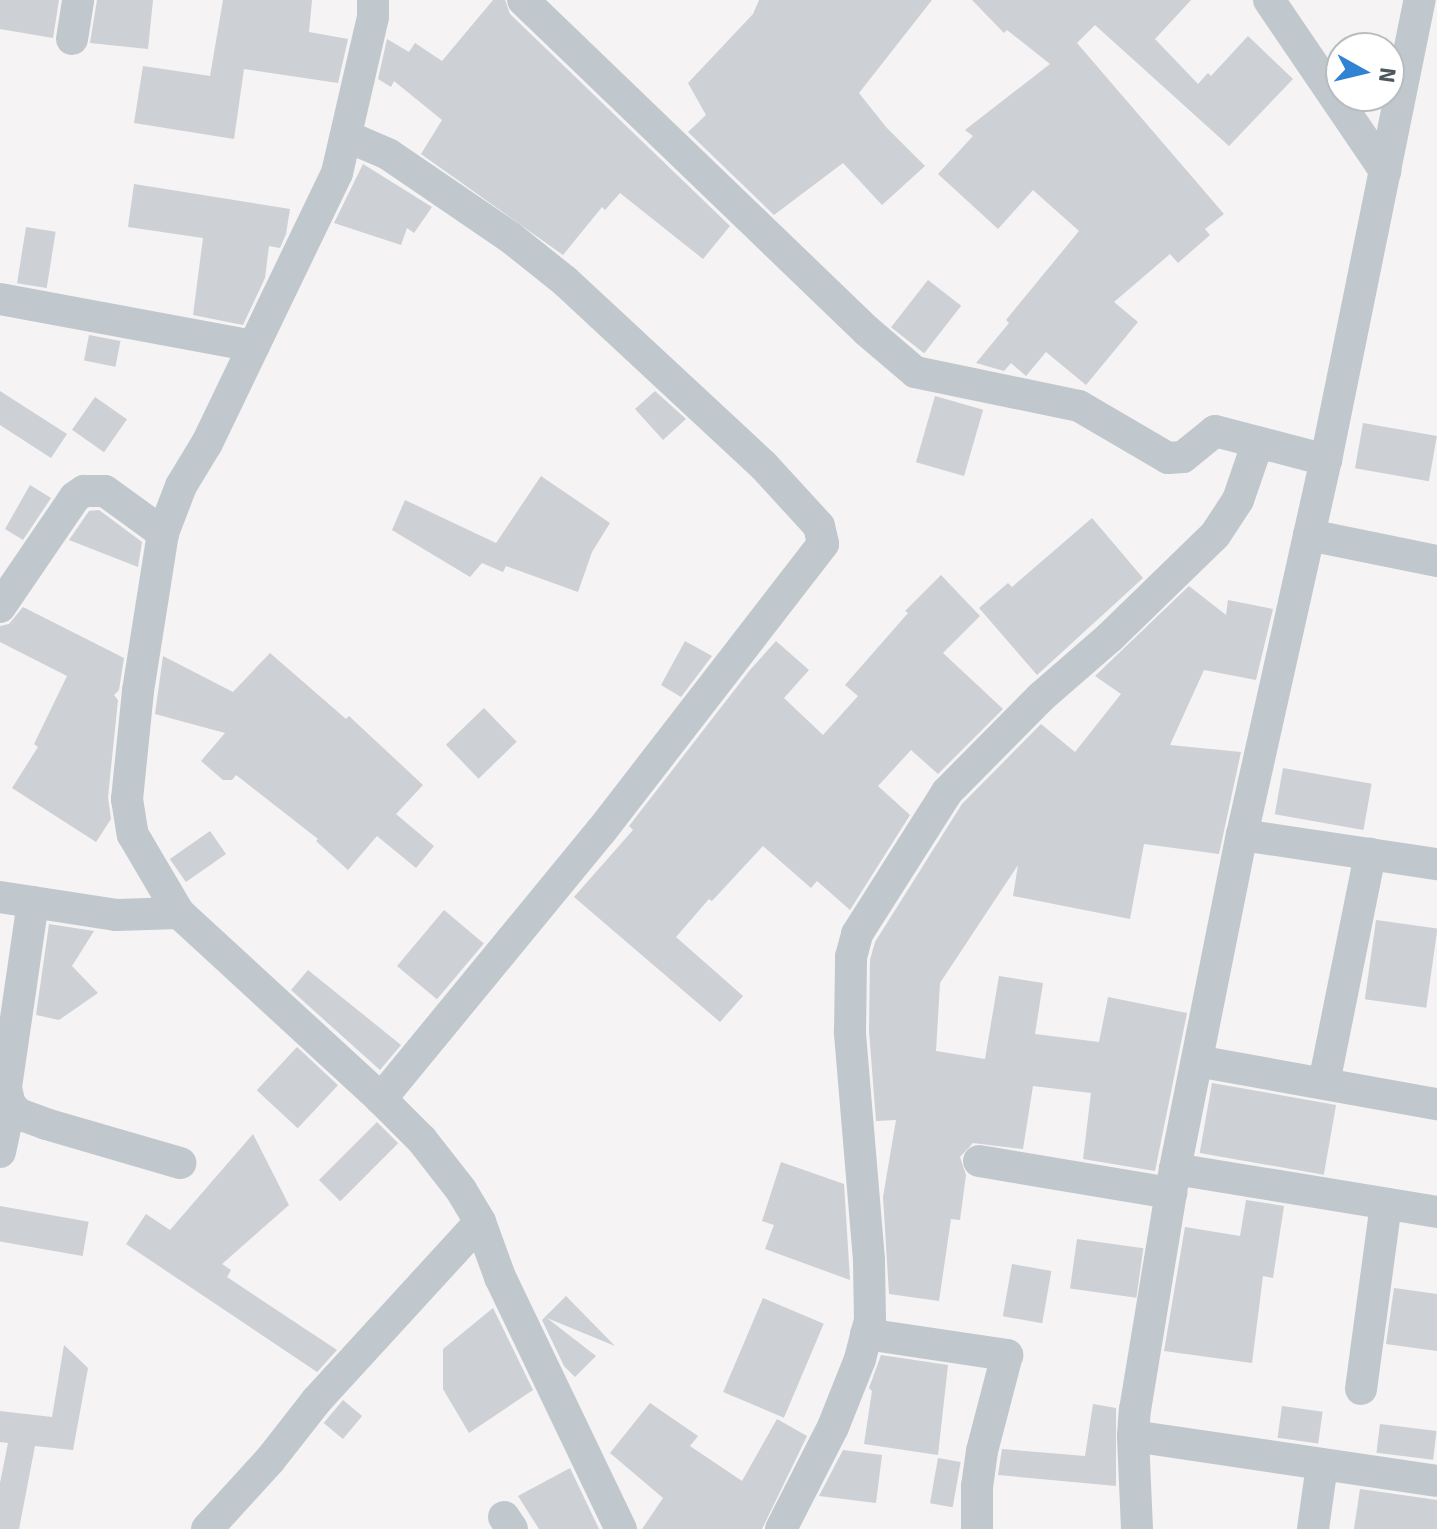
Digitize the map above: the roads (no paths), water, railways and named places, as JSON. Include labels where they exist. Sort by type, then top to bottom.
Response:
[{"type":"street","points":[[72,39],[78,0]]},
{"type":"street","points":[[373,0],[373,17],[337,173],[254,346],[181,486],[163,533],[138,691],[127,799],[133,835],[179,913],[381,1099],[422,1140],[461,1190],[480,1222],[500,1277],[621,1529]]},
{"type":"street","points":[[523,0],[901,363],[915,372],[1079,406],[1168,458],[1183,457],[1215,431],[1326,460]]},
{"type":"street","points":[[1269,0],[1385,171]]},
{"type":"street","points":[[1137,1529],[1133,1436],[1173,1181],[1242,835],[1326,460],[1420,0]]},
{"type":"street","points":[[346,136],[388,154],[511,238],[565,281],[764,466],[819,526],[823,544],[601,831],[381,1099]]},
{"type":"street","points":[[0,299],[254,346]]},
{"type":"street","points":[[781,1529],[833,1427],[866,1334],[871,1299],[850,1032],[851,957],[857,934],[947,792],[1041,697],[1110,637],[1215,535],[1238,500],[1258,442]]},
{"type":"street","points":[[0,607],[75,497],[84,491],[105,491],[163,533]]},
{"type":"street","points":[[1309,535],[1437,561]]},
{"type":"street","points":[[1242,835],[1437,864]]},
{"type":"street","points":[[1324,1083],[1370,854]]},
{"type":"street","points":[[0,897],[116,915],[179,913]]},
{"type":"street","points":[[0,1152],[10,1105],[6,1088],[33,902]]},
{"type":"street","points":[[1197,1061],[1437,1104]]},
{"type":"street","points":[[10,1105],[19,1114],[46,1124],[180,1163]]},
{"type":"street","points":[[979,1161],[1437,1212]]},
{"type":"street","points":[[1361,1389],[1386,1204]]},
{"type":"street","points":[[207,1529],[270,1460],[301,1418],[480,1222]]},
{"type":"street","points":[[866,1334],[1007,1355],[982,1451],[977,1486],[977,1529]]},
{"type":"street","points":[[1133,1436],[1437,1481]]},
{"type":"street","points":[[1313,1529],[1322,1465]]}]
